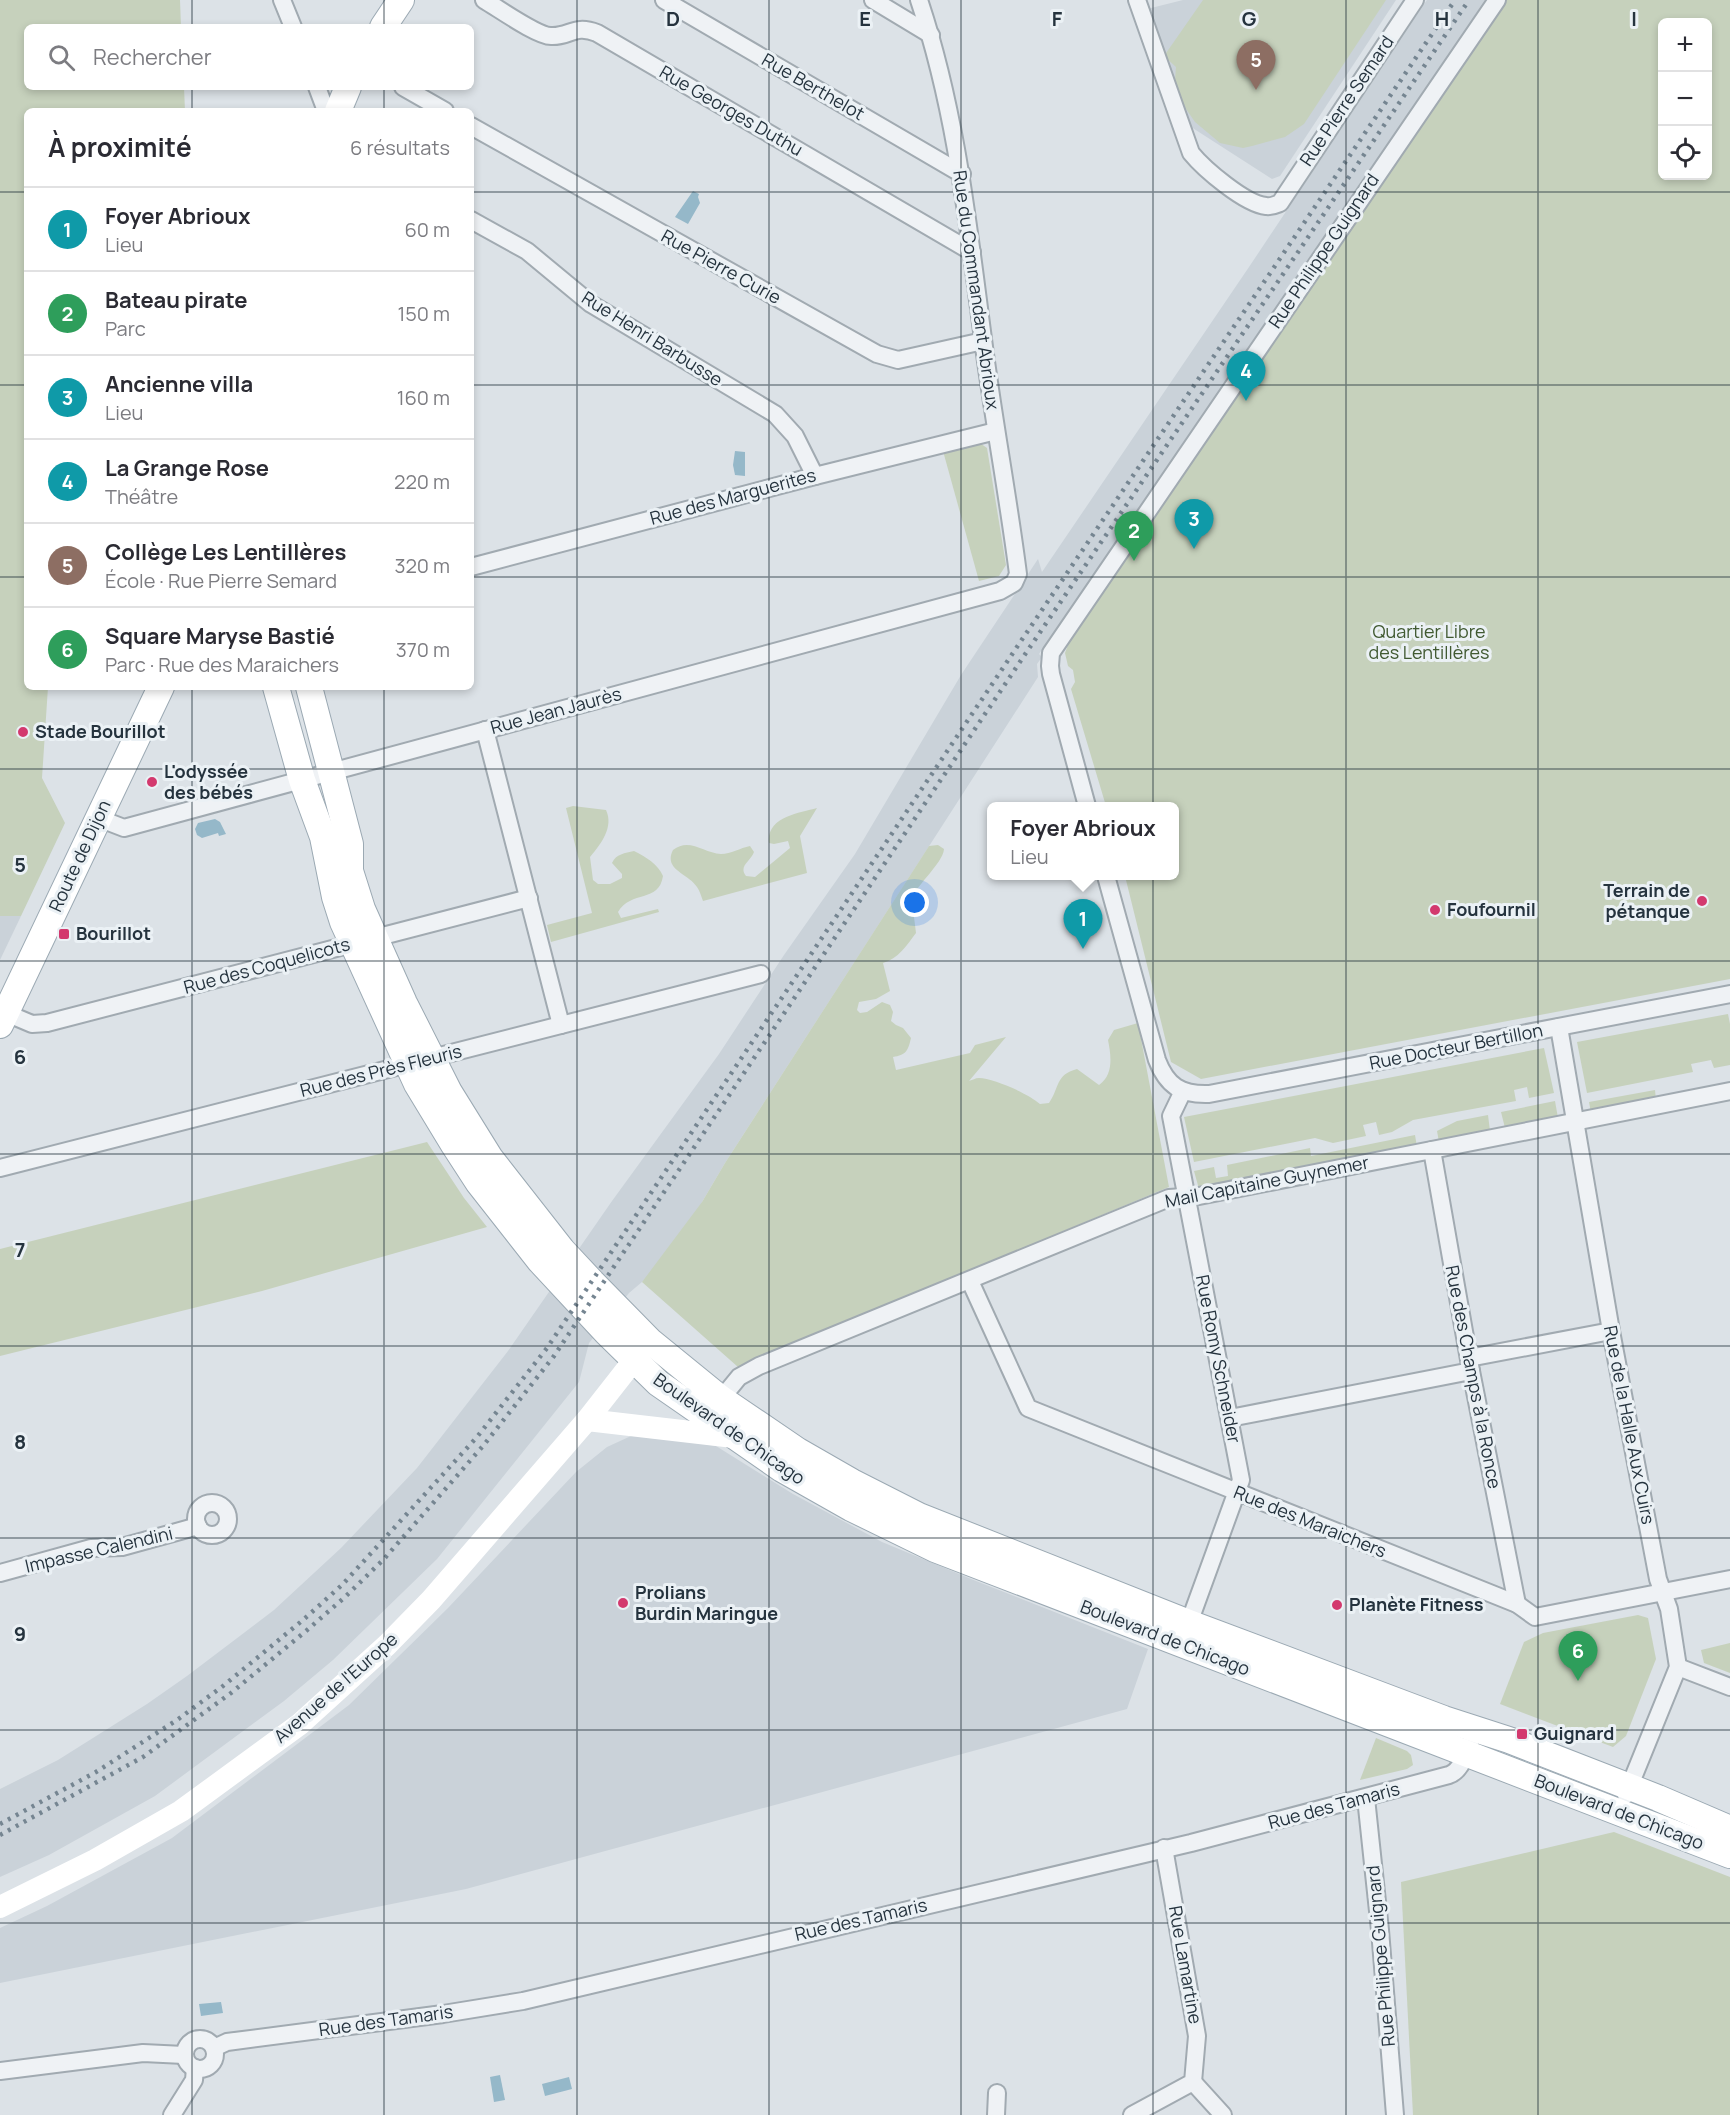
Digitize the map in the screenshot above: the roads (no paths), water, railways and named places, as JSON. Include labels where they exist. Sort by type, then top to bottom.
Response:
[{"type":"main road","points":[[385,24],[401,0]]},
{"type":"main road","points":[[339,108],[347,90]]},
{"type":"main road","name":"Route de Dijon","points":[[3,1019],[160,690]]},
{"type":"main road","points":[[277,690],[302,780],[323,837],[335,897],[343,922],[364,940]]},
{"type":"main road","points":[[310,690],[350,844],[350,871],[362,909],[364,940],[419,1061]]},
{"type":"main road","name":"Boulevard de Chicago","points":[[419,1061],[473,1131],[516,1193],[562,1250],[714,1408],[734,1437],[782,1469],[843,1504],[935,1549],[1730,1855]]},
{"type":"main road","name":"Boulevard de Chicago","points":[[419,1061],[447,1135],[491,1199],[540,1261],[633,1360],[658,1383],[714,1408],[919,1516],[1189,1623],[1476,1730],[1509,1740],[1678,1806],[1730,1829]]},
{"type":"main road","name":"Avenue de l'Europe","points":[[0,1907],[95,1860],[181,1811],[300,1724],[387,1645],[431,1600],[587,1420],[650,1341]]},
{"type":"main road","points":[[587,1420],[734,1437]]},
{"type":"street","points":[[282,0],[292,24]]},
{"type":"street","name":"Rue Georges Duthu","points":[[484,0],[539,33],[551,36],[587,29],[597,33],[972,252]]},
{"type":"street","name":"Rue Berthelot","points":[[664,0],[962,174]]},
{"type":"street","points":[[873,0],[931,35]]},
{"type":"street","name":"Rue du Commandant Abrioux","points":[[919,0],[931,35],[962,174],[983,341],[1017,565],[1018,574],[1014,583]]},
{"type":"street","name":"Rue Pierre Semard","points":[[1137,0],[1191,153],[1207,171],[1257,204],[1270,207],[1280,203],[1415,0]]},
{"type":"street","name":"Rue Philippe Guignard","points":[[1086,802],[1052,675],[1050,666],[1052,653],[1497,0]]},
{"type":"street","points":[[317,90],[325,108]]},
{"type":"street","points":[[408,90],[440,108]]},
{"type":"street","name":"Rue Pierre Curie","points":[[474,128],[877,354],[898,360],[983,341]]},
{"type":"street","name":"Rue Henri Barbusse","points":[[474,221],[527,251],[591,304],[775,414],[795,436],[815,476]]},
{"type":"street","name":"Rue des Marguerites","points":[[474,566],[815,476],[996,431]]},
{"type":"street","name":"Rue Jean Jaurès","points":[[98,818],[124,828],[1000,591],[1014,583]]},
{"type":"street","points":[[485,730],[561,1025]]},
{"type":"street","points":[[1107,880],[1157,1060],[1167,1081],[1183,1091]]},
{"type":"street","name":"Rue des Coquelicots","points":[[3,1019],[32,1024],[47,1023],[529,898]]},
{"type":"street","name":"Rue des Près Fleuris","points":[[0,1168],[761,974]]},
{"type":"street","name":"Rue Docteur Bertillon","points":[[1183,1091],[1209,1094],[1730,994]]},
{"type":"street","name":"Rue de la Halle Aux Cuirs","points":[[1559,1027],[1611,1331],[1656,1568],[1669,1609],[1678,1666]]},
{"type":"street","name":"Rue Romy Schneider","points":[[1183,1091],[1171,1116],[1241,1480],[1238,1494],[1189,1623]]},
{"type":"street","name":"Mail Capitaine Guynemer","points":[[714,1408],[739,1377],[759,1366],[1169,1198],[1199,1196],[1730,1091]]},
{"type":"street","name":"Rue des Champs à la Ronce","points":[[1432,1150],[1470,1364],[1517,1604]]},
{"type":"street","name":"Rue des Maraichers","points":[[970,1281],[1028,1408],[1517,1604],[1535,1617],[1730,1579]]},
{"type":"street","points":[[1230,1418],[1611,1331]]},
{"type":"street","name":"Impasse Calendini","points":[[0,1573],[91,1548],[122,1547],[198,1526]]},
{"type":"street","points":[[1619,1812],[1678,1666],[1730,1687]]},
{"type":"street","name":"Rue des Tamaris","points":[[214,2048],[227,2042],[443,2014],[523,2001],[1366,1798],[1455,1773],[1476,1730]]},
{"type":"street","name":"Rue Philippe Guignard","points":[[1366,1798],[1380,1930],[1395,2115]]},
{"type":"street","name":"Rue Lamartine","points":[[1164,1848],[1197,2036],[1192,2082]]},
{"type":"street","points":[[0,2071],[143,2053],[190,2062],[200,2069],[209,2066],[215,2058],[214,2048],[204,2038],[194,2039],[186,2046],[190,2062],[194,2080],[172,2115]]},
{"type":"street","points":[[1132,2115],[1192,2082],[1222,2115]]},
{"type":"street","points":[[996,2115],[997,2092]]},
{"type":"water","points":[[693,191],[699,194],[700,203],[688,224],[675,217]]},
{"type":"water","points":[[735,451],[745,452],[745,476],[735,475],[733,465]]},
{"type":"water","points":[[215,819],[220,822],[226,834],[219,836],[218,833],[202,838],[197,835],[195,829],[198,823]]},
{"type":"water","points":[[221,2002],[223,2013],[201,2016],[199,2004]]},
{"type":"water","points":[[500,2075],[505,2100],[494,2102],[490,2077]]},
{"type":"water","points":[[569,2077],[572,2089],[545,2096],[542,2084]]},
{"type":"railway","points":[[0,1824],[96,1772],[177,1720],[223,1686],[342,1585],[477,1437],[547,1348],[1021,641],[1455,0]]},
{"type":"railway","points":[[0,1835],[143,1757],[231,1693],[345,1597],[384,1559],[483,1446],[554,1356],[1030,647],[1469,0]]},
{"type":"place","name":"Collège Les Lentillères","points":[[1256,90]]},
{"type":"place","name":"La Grange Rose","points":[[1246,401]]},
{"type":"place","name":"Ancienne villa","points":[[1194,549]]},
{"type":"place","name":"Bateau pirate","points":[[1134,561]]},
{"type":"place","name":"Stade Bourillot","points":[[23,732]]},
{"type":"place","name":"L'odyssée des bébés","points":[[152,782]]},
{"type":"place","name":"Terrain de pétanque","points":[[1702,901]]},
{"type":"place","name":"Foufournil","points":[[1435,910]]},
{"type":"place","name":"Bourillot","points":[[64,934]]},
{"type":"place","name":"Foyer Abrioux","points":[[1083,949]]},
{"type":"place","name":"Prolians Burdin Maringue","points":[[623,1603]]},
{"type":"place","name":"Planète Fitness","points":[[1337,1605]]},
{"type":"place","name":"Square Maryse Bastié","points":[[1578,1681]]},
{"type":"place","name":"Guignard","points":[[1522,1734]]},
{"type":"park label","name":"Quartier Libre des Lentillères","points":[[1429,642]]}]
